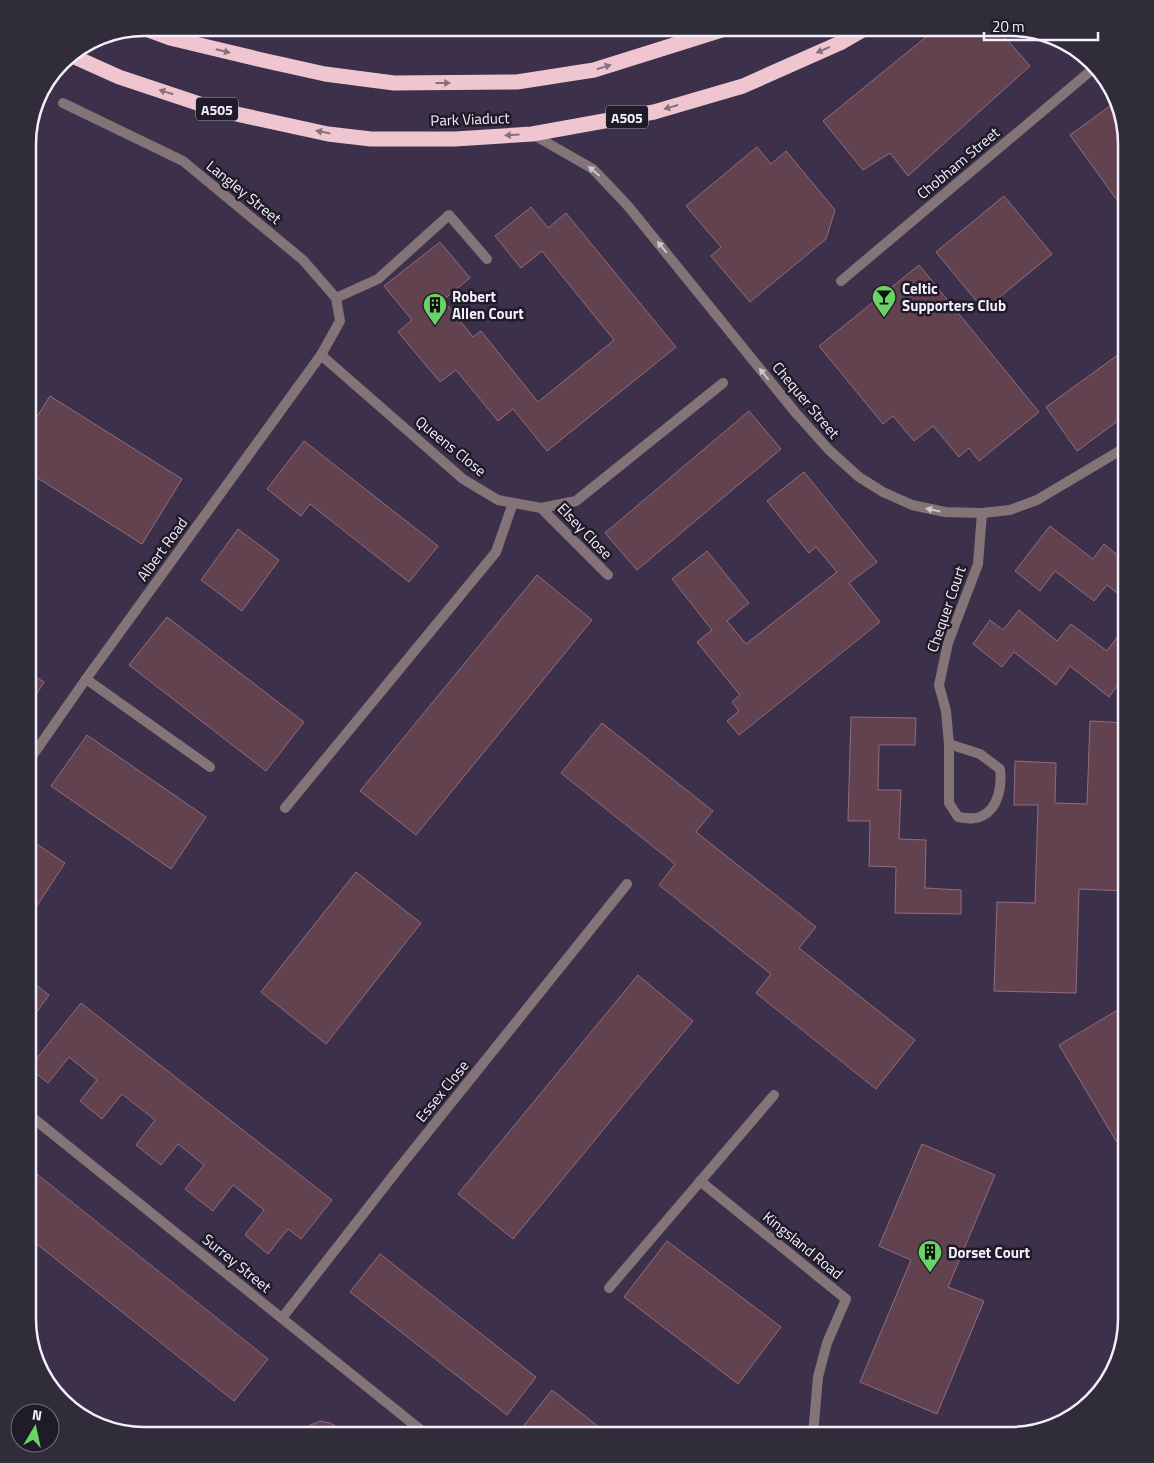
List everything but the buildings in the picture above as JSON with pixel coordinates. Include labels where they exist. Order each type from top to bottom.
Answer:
[{"type":"highway","points":[[165,36],[326,74],[394,83],[517,82],[594,70],[702,36]]},
{"type":"highway","name":"Park Viaduct","points":[[79,59],[119,77],[218,110],[328,134],[371,139],[455,139],[532,134],[654,112],[743,86],[852,36]]},
{"type":"street","name":"Chobham Street","points":[[841,281],[1090,72]]},
{"type":"street","name":"Langley Street","points":[[63,102],[183,161],[303,260],[336,298]]},
{"type":"street","name":"Chequer Street","points":[[532,134],[593,169],[635,214],[828,450],[859,477],[882,492],[912,505],[945,512],[982,513],[1010,510],[1037,500],[1118,452]]},
{"type":"street","points":[[322,355],[340,321],[336,298],[378,278],[448,215],[487,259]]},
{"type":"street","name":"Queens Close","points":[[322,355],[463,479],[498,500],[542,508],[576,501],[723,383]]},
{"type":"street","name":"Albert Road","points":[[36,751],[322,355]]},
{"type":"street","points":[[285,808],[496,552],[513,503]]},
{"type":"street","name":"Elsey Close","points":[[542,508],[608,575]]},
{"type":"street","name":"Chequer Court","points":[[949,744],[980,754],[1000,769],[1002,783],[997,799],[992,808],[982,816],[970,819],[958,818],[949,803],[949,744],[946,711],[939,685],[948,643],[978,564],[982,513]]},
{"type":"street","points":[[86,679],[210,767]]},
{"type":"street","name":"Essex Close","points":[[282,1318],[627,884]]},
{"type":"street","points":[[609,1288],[774,1095]]},
{"type":"street","name":"Surrey Street","points":[[36,1120],[416,1427]]},
{"type":"street","name":"Kingsland Road","points":[[700,1181],[846,1299],[827,1343],[818,1377],[813,1427]]},
{"type":"place","name":"Celtic Supporters Club","points":[[884,318]]},
{"type":"place","name":"Robert Allen Court","points":[[435,326]]},
{"type":"place","name":"Dorset Court","points":[[930,1273]]}]
